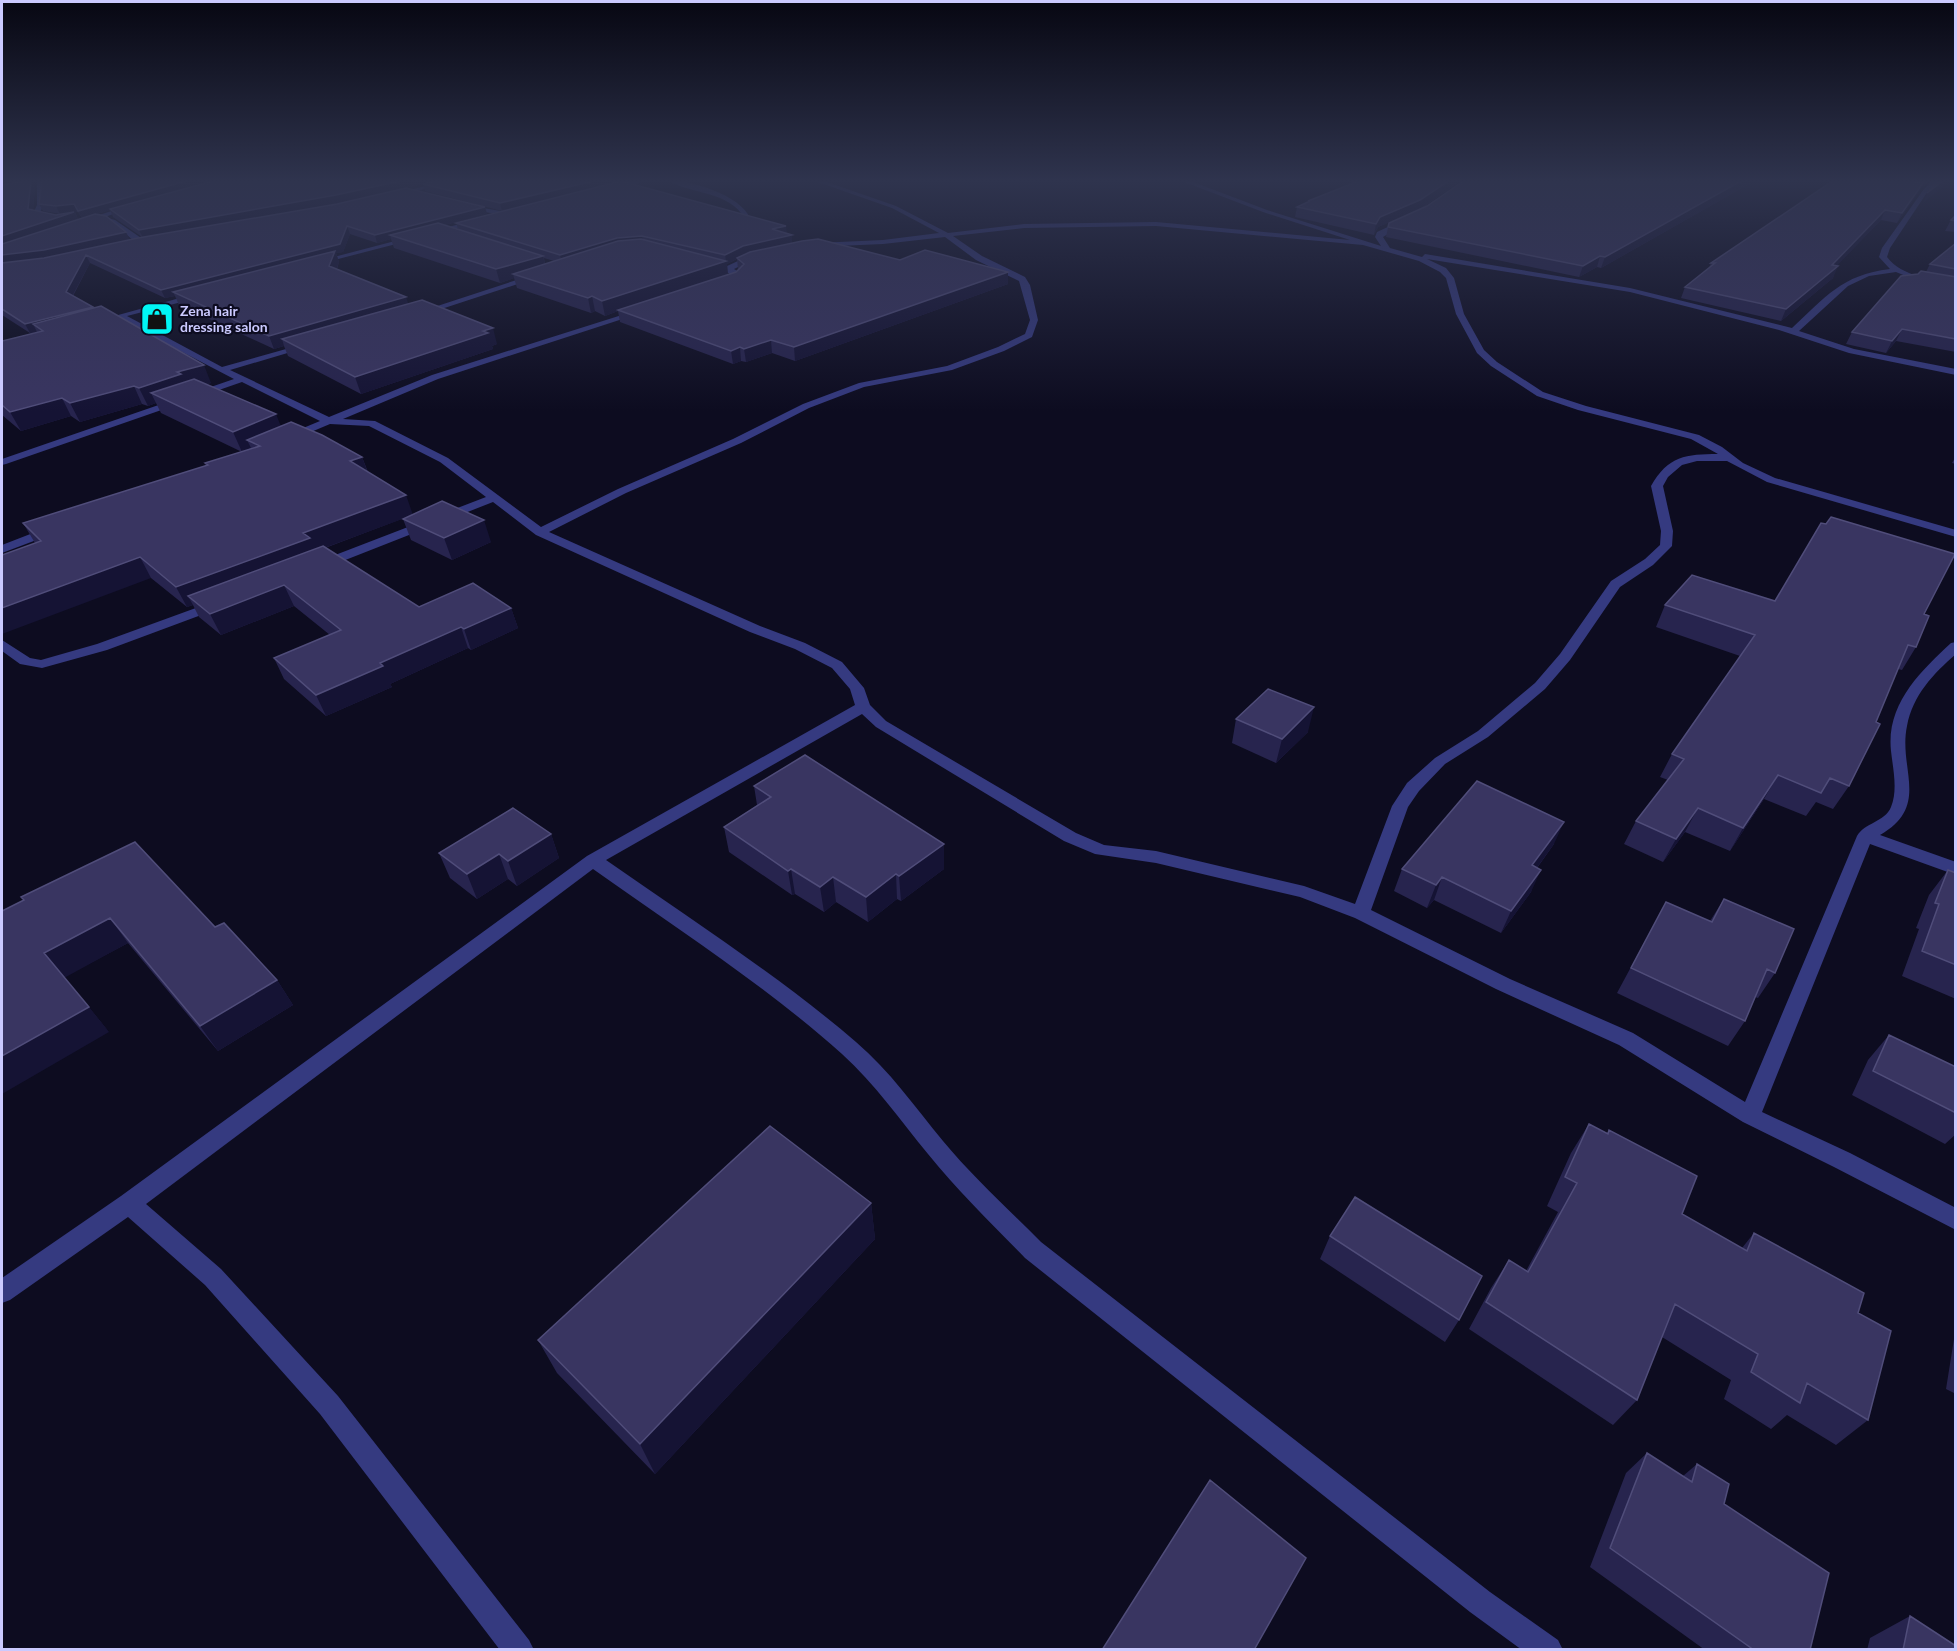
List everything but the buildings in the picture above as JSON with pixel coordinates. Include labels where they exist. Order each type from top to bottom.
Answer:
[{"type":"street","points":[[311,265],[342,257]]},
{"type":"street","points":[[728,269],[755,257]]},
{"type":"street","points":[[540,532],[622,491],[737,441],[806,406],[862,386],[949,368],[1025,338],[1034,320],[1026,285],[1022,279],[979,257]]},
{"type":"street","points":[[1415,257],[1433,264],[1448,274],[1460,314],[1480,351],[1494,364],[1540,394],[1582,408],[1695,437],[1771,480],[1956,534]]},
{"type":"street","points":[[1430,257],[1611,286],[1793,332],[1852,351],[1956,372]]},
{"type":"street","points":[[1885,257],[1886,263],[1896,270],[1914,277],[1956,286]]},
{"type":"street","points":[[718,267],[728,269],[739,276],[718,285]]},
{"type":"street","points":[[1793,332],[1845,284],[1867,274],[1896,270]]},
{"type":"street","points":[[406,316],[543,275]]},
{"type":"street","points":[[212,291],[115,317],[328,421],[358,421],[378,426],[444,460],[496,496],[540,532],[755,629],[800,646],[837,665],[857,688],[862,706],[871,717],[1070,837],[1101,850],[1156,857],[1304,892],[1361,914],[1503,984],[1626,1040],[1750,1116],[1842,1160],[1956,1220]]},
{"type":"street","points":[[279,442],[445,374],[646,308]]},
{"type":"street","points":[[220,370],[320,340]]},
{"type":"street","points":[[2,462],[242,379]]},
{"type":"street","points":[[1361,914],[1382,850],[1400,806],[1413,787],[1440,761],[1483,734],[1540,686],[1565,657],[1616,584],[1649,562],[1666,546],[1667,531],[1657,486],[1660,480],[1682,459],[1729,458]]},
{"type":"street","points":[[312,568],[496,496]]},
{"type":"street","points":[[2,549],[59,528]]},
{"type":"street","points":[[2,644],[26,662],[33,665],[42,664],[102,647],[224,601]]},
{"type":"street","points":[[1750,1116],[1865,836],[1886,826],[1897,813],[1902,783],[1898,743],[1900,726],[1909,700],[1925,674],[1956,646]]},
{"type":"street","points":[[2,1292],[129,1203],[593,860],[862,706]]},
{"type":"street","points":[[1865,836],[1956,868]]},
{"type":"street","points":[[593,860],[787,998],[850,1049],[899,1099],[936,1148],[972,1189],[1033,1250],[1480,1602],[1548,1650]]},
{"type":"street","points":[[129,1203],[213,1277],[329,1406],[519,1650]]},
{"type":"place","name":"Zena hair dressing salon","points":[[157,319]]}]
